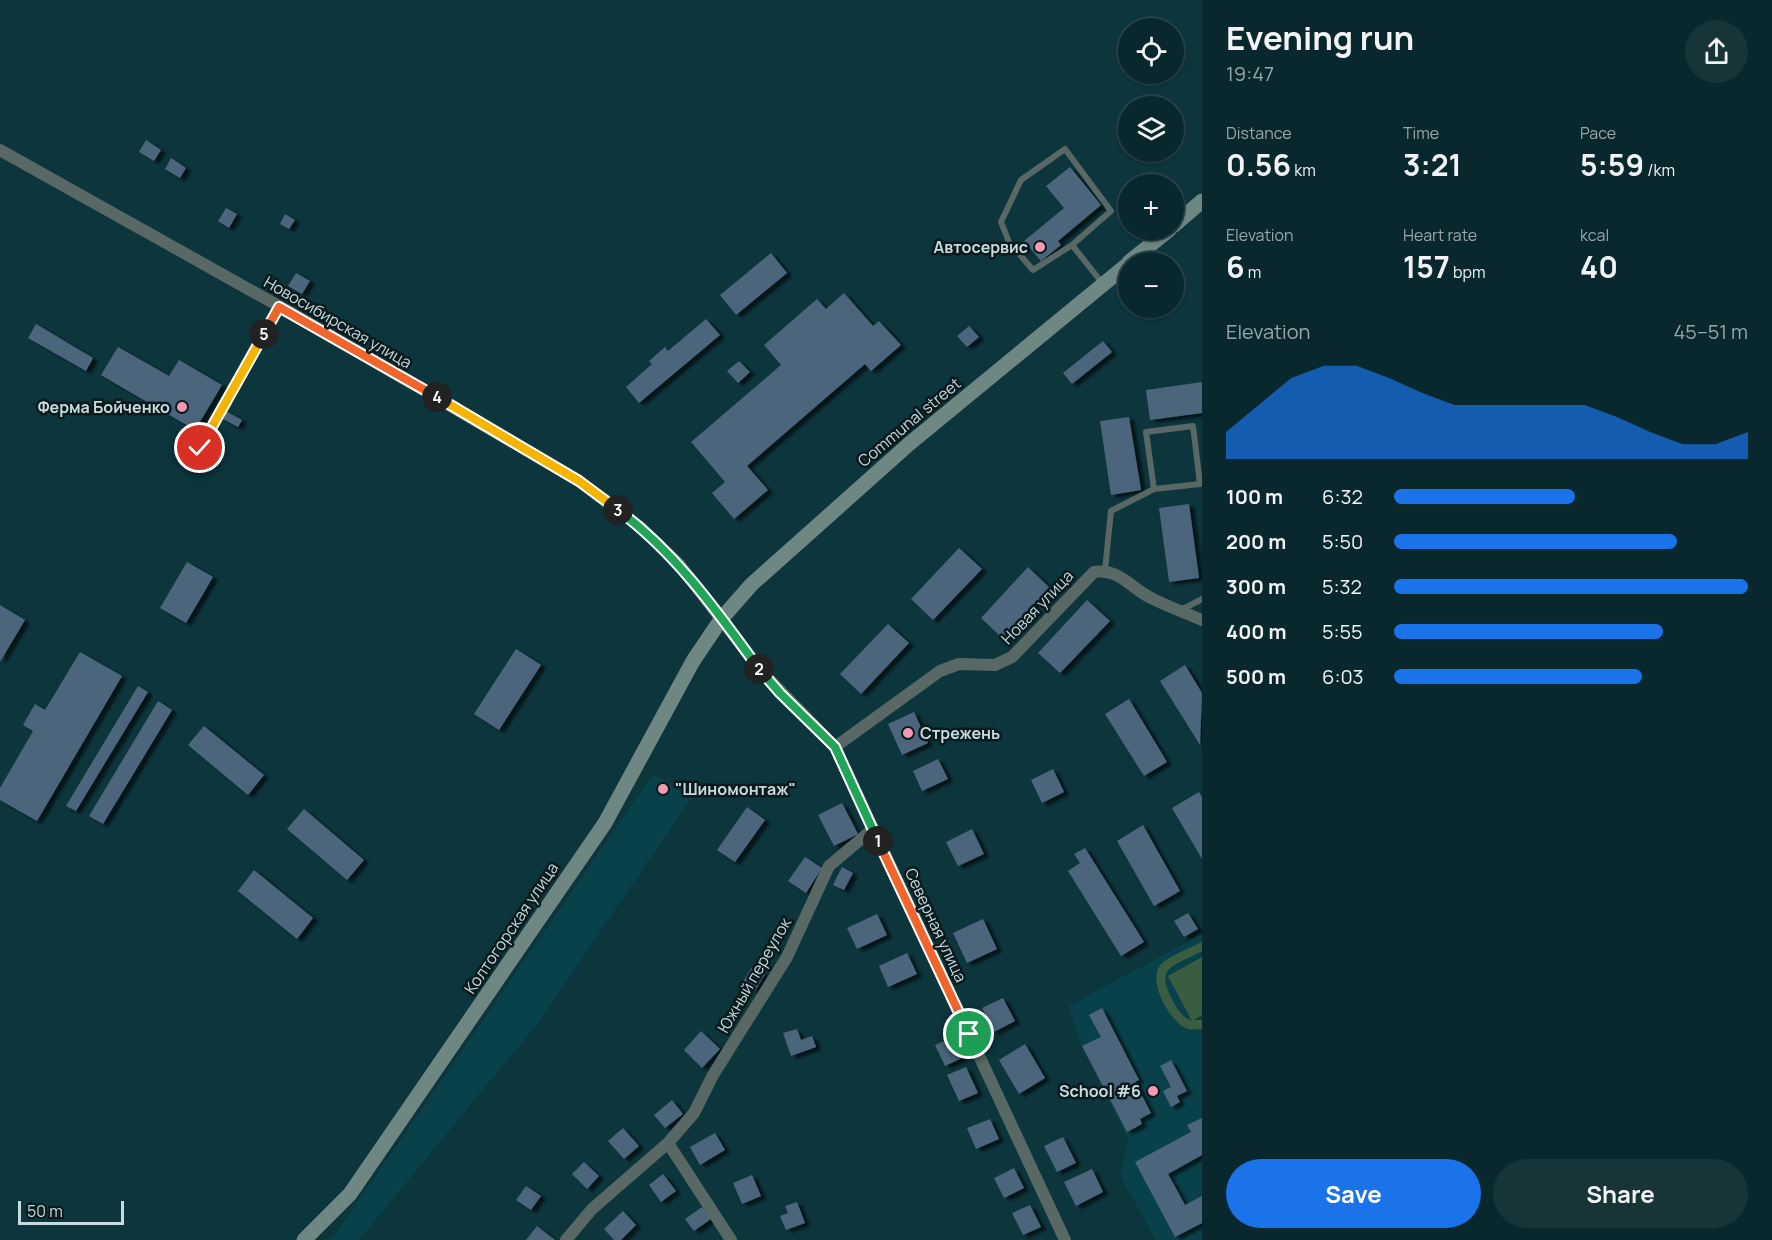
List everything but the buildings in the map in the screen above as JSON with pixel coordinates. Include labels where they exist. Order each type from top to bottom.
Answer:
[{"type":"main road","points":[[1184,217],[1202,201]]},
{"type":"main road","name":"Communal street","points":[[1142,252],[1156,240]]},
{"type":"main road","name":"Communal street","points":[[722,618],[752,584],[909,444],[1118,272]]},
{"type":"main road","name":"Колтогорская улица","points":[[304,1240],[350,1194],[605,823],[693,662],[722,618]]},
{"type":"street","name":"Новосибирская улица","points":[[0,150],[279,307],[579,481],[639,526],[679,564],[722,618]]},
{"type":"street","points":[[1105,570],[1116,573],[1150,598],[1202,620]]},
{"type":"street","name":"Новая улица","points":[[835,747],[940,671],[959,664],[995,665],[1012,657],[1094,572],[1105,570]]},
{"type":"street","name":"Северная улица","points":[[722,618],[780,693],[835,747],[1065,1240]]},
{"type":"street","name":"Южный переулок","points":[[566,1240],[592,1209],[668,1143],[694,1113],[713,1075],[787,957],[829,866],[873,829]]},
{"type":"street","points":[[668,1143],[731,1240]]},
{"type":"lane","points":[[1065,149],[1111,211],[1072,245],[1033,270],[1009,242],[1001,222],[1021,180],[1065,149]]},
{"type":"lane","points":[[1072,245],[1104,284]]},
{"type":"lane","points":[[200,448],[279,307]]},
{"type":"lane","points":[[1105,570],[1111,511],[1154,489],[1201,485],[1193,426],[1146,432],[1154,489]]},
{"type":"lane","points":[[1196,450],[1202,444]]},
{"type":"lane","points":[[1180,611],[1202,599]]},
{"type":"shaded area","points":[[653,774],[692,797],[538,1023],[359,1240],[328,1240],[335,1235]]},
{"type":"shaded area","name":"School #6","points":[[1202,934],[1202,1240],[1156,1240],[1120,1176],[1128,1139],[1080,1043],[1069,1006]]},
{"type":"green space","points":[[1202,942],[1202,951],[1170,969],[1165,981],[1179,1010],[1192,1021],[1168,976],[1202,957],[1202,1015],[1194,1020],[1202,1020],[1202,1029],[1190,1029],[1174,1019],[1162,1000],[1156,980],[1157,971],[1161,964],[1170,958]]},
{"type":"place","name":"Автосервис","points":[[1040,247]]},
{"type":"place","name":"Ферма Бойченко","points":[[182,407]]},
{"type":"place","name":"Стрежень","points":[[908,733]]},
{"type":"place","name":"\"Шиномонтаж\"","points":[[663,789]]},
{"type":"place","name":"School #6","points":[[1153,1091]]},
{"type":"route","points":[[200,448],[279,307],[579,481],[639,526],[679,564],[780,693],[835,747],[969,1034]]}]
